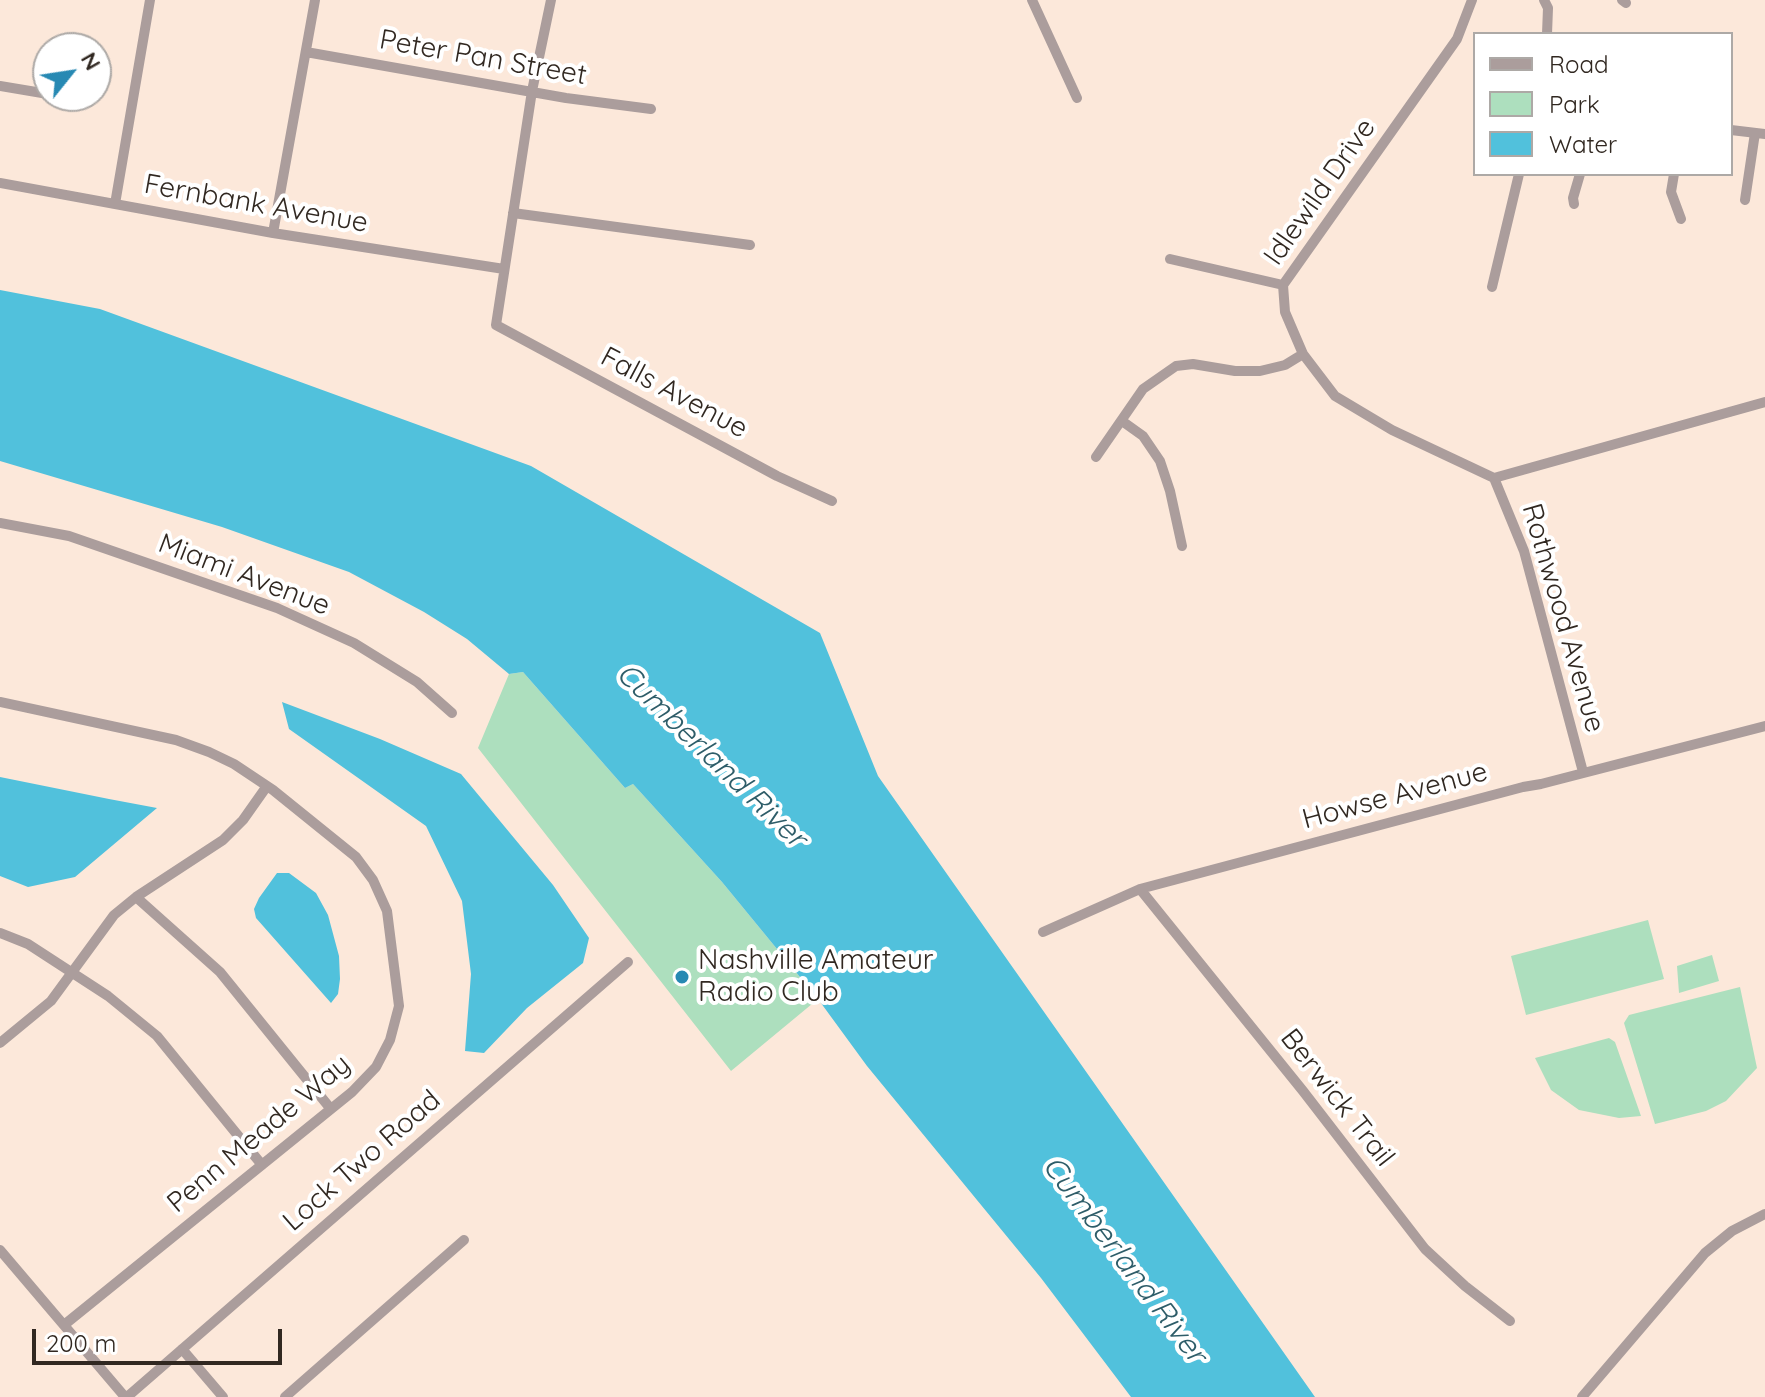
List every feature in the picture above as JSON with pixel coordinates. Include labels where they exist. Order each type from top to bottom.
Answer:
[{"type":"street","points":[[115,204],[150,0]]},
{"type":"street","points":[[273,233],[315,0]]},
{"type":"street","points":[[504,269],[532,91],[551,0]]},
{"type":"street","points":[[1032,0],[1077,98]]},
{"type":"street","name":"Idlewild Drive","points":[[1472,0],[1457,39],[1283,285],[1285,312],[1303,354],[1335,396],[1392,430],[1489,475]]},
{"type":"street","points":[[1546,1],[1547,32]]},
{"type":"street","name":"Peter Pan Street","points":[[306,52],[566,98],[651,109]]},
{"type":"street","points":[[0,86],[32,91]]},
{"type":"street","points":[[1733,130],[1760,134],[1745,200]]},
{"type":"street","points":[[1492,287],[1519,176]]},
{"type":"street","points":[[1574,204],[1579,176]]},
{"type":"street","points":[[1674,176],[1671,192],[1681,219]]},
{"type":"street","name":"Fernbank Avenue","points":[[0,183],[273,233],[504,269]]},
{"type":"street","points":[[513,213],[750,245]]},
{"type":"street","points":[[1170,259],[1283,285]]},
{"type":"street","name":"Falls Avenue","points":[[504,269],[497,323],[777,476],[832,501]]},
{"type":"street","points":[[1096,457],[1143,389],[1176,366],[1193,364],[1235,371],[1260,371],[1285,365],[1303,354]]},
{"type":"street","points":[[1489,475],[1765,402]]},
{"type":"street","points":[[1122,421],[1143,436],[1160,461],[1182,546]]},
{"type":"street","name":"Rothwood Avenue","points":[[1489,475],[1524,551],[1583,772]]},
{"type":"street","name":"Miami Avenue","points":[[0,523],[69,536],[277,608],[354,643],[417,682],[452,713]]},
{"type":"street","name":"Penn Meade Way","points":[[0,702],[176,740],[234,764],[267,786],[356,857],[373,880],[387,911],[399,1006],[390,1040],[376,1067],[352,1092],[64,1325]]},
{"type":"street","name":"Howse Avenue","points":[[1043,932],[1140,889],[1765,726]]},
{"type":"street","points":[[0,1043],[51,1001],[114,915],[223,840],[243,820],[267,786]]},
{"type":"street","name":"Berwick Trail","points":[[1140,889],[1303,1091],[1425,1249],[1510,1321]]},
{"type":"street","points":[[136,897],[220,972],[330,1108]]},
{"type":"street","points":[[0,933],[28,944],[108,996],[157,1036],[262,1165]]},
{"type":"street","name":"Lock Two Road","points":[[126,1397],[628,962]]},
{"type":"street","points":[[1582,1397],[1705,1253],[1732,1231],[1765,1214]]},
{"type":"street","points":[[285,1397],[464,1240]]},
{"type":"street","points":[[0,1250],[126,1397]]},
{"type":"street","points":[[182,1349],[223,1397]]},
{"type":"green space","points":[[523,672],[625,788],[633,784],[722,882],[818,999],[731,1071],[478,748],[509,674]]},
{"type":"green space","points":[[1648,920],[1664,979],[1526,1015],[1511,956]]},
{"type":"green space","points":[[1712,955],[1719,981],[1679,993],[1677,966]]},
{"type":"green space","points":[[1740,987],[1757,1068],[1726,1101],[1706,1111],[1655,1124],[1624,1023],[1629,1015]]},
{"type":"green space","points":[[1609,1038],[1615,1042],[1641,1116],[1619,1118],[1579,1110],[1551,1090],[1535,1058]]},
{"type":"water","name":"Cumberland River","points":[[0,290],[100,309],[531,466],[820,633],[878,776],[1315,1397],[1131,1397],[1041,1278],[867,1066],[818,999],[722,882],[633,784],[625,788],[523,672],[509,674],[467,639],[349,572],[222,527],[0,461]]},
{"type":"water","points":[[282,702],[461,774],[553,885],[589,938],[583,963],[527,1008],[484,1053],[465,1051],[471,974],[462,901],[426,826],[289,729]]},
{"type":"water","points":[[0,777],[157,808],[75,877],[28,887],[0,876]]},
{"type":"water","points":[[277,873],[289,873],[316,893],[328,915],[339,956],[340,979],[338,994],[331,1003],[256,918],[254,909],[259,898]]},
{"type":"place","name":"Nashville Amateur Radio Club","points":[[682,977]]}]
